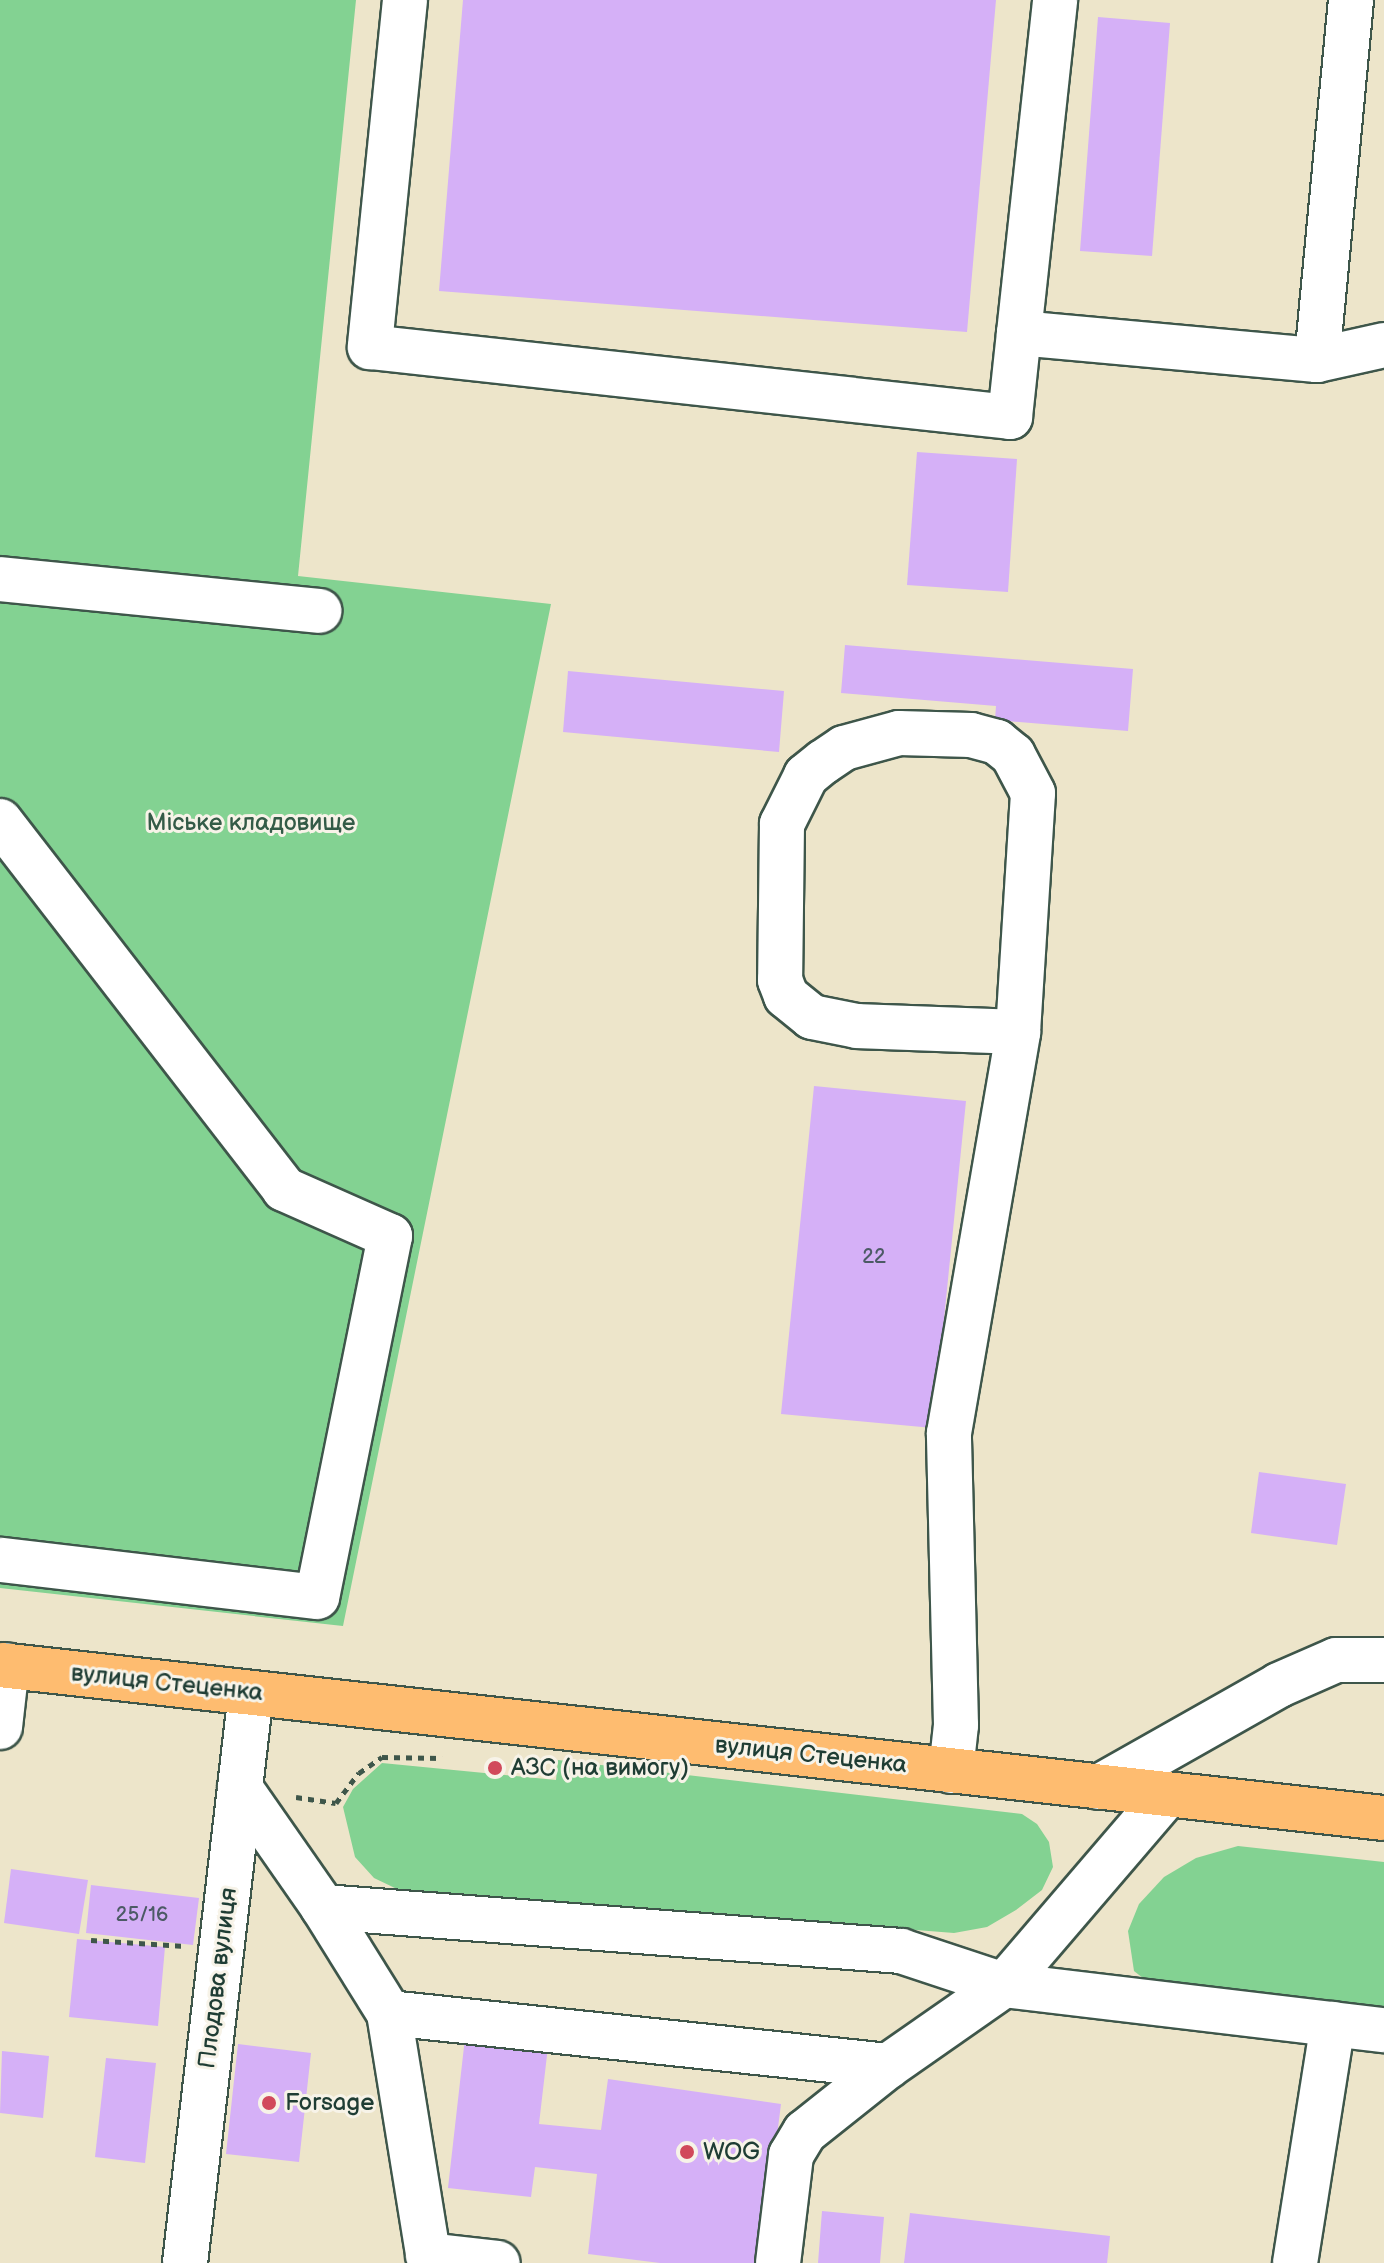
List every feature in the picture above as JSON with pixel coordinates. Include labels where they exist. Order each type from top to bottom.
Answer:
[{"type":"main road","name":"вулиця Стеценка","points":[[4,1665],[1384,1818]]},
{"type":"street","points":[[405,0],[370,347],[1010,417],[1055,0]]},
{"type":"street","points":[[1317,360],[1351,0]]},
{"type":"street","points":[[1019,333],[1317,360],[1384,345]]},
{"type":"street","points":[[0,579],[319,611]]},
{"type":"street","points":[[951,1771],[956,1725],[949,1433],[1018,1032],[1033,793],[1024,769],[997,742],[971,735],[899,733],[844,748],[806,776],[782,824],[780,980],[786,996],[812,1017],[857,1026],[1018,1032]]},
{"type":"street","points":[[0,821],[284,1189],[390,1236],[317,1597],[0,1560]]},
{"type":"street","points":[[1099,1787],[1294,1678],[1336,1660],[1384,1660]]},
{"type":"street","points":[[0,1727],[4,1665]]},
{"type":"street","name":"Плодова вулиця","points":[[185,2263],[251,1693]]},
{"type":"street","points":[[240,1788],[323,1907],[389,2013],[428,2255],[498,2263]]},
{"type":"street","points":[[778,2263],[791,2155],[805,2132],[888,2066],[1004,1985],[1167,1795]]},
{"type":"street","points":[[323,1907],[901,1951],[1004,1985],[1384,2030]]},
{"type":"street","points":[[389,2013],[888,2066]]},
{"type":"street","points":[[1295,2263],[1333,2024]]},
{"type":"path","points":[[240,1788],[336,1803],[359,1773],[382,1757],[453,1759]]},
{"type":"path","points":[[91,1940],[221,1950]]},
{"type":"green space","name":"Міське кладовище","points":[[0,0],[356,0],[298,576],[551,604],[343,1626],[0,1588]]},
{"type":"green space","points":[[558,1760],[1022,1814],[1037,1824],[1049,1842],[1053,1867],[1042,1890],[1016,1910],[987,1927],[954,1933],[397,1889],[374,1878],[355,1857],[343,1807],[353,1789],[382,1763],[556,1780]]},
{"type":"green space","points":[[1238,1846],[1384,1862],[1384,2007],[1148,1982],[1134,1971],[1128,1931],[1139,1904],[1164,1877],[1196,1858]]},
{"type":"building","points":[[463,0],[996,0],[967,332],[439,291]]},
{"type":"building","points":[[1098,17],[1170,23],[1152,256],[1080,251]]},
{"type":"building","points":[[917,452],[1017,459],[1008,592],[907,585]]},
{"type":"building","points":[[845,645],[1133,669],[1128,731],[995,720],[996,706],[841,693]]},
{"type":"building","points":[[568,671],[784,691],[779,752],[563,732]]},
{"type":"building","points":[[814,1086],[966,1101],[933,1428],[781,1414]]},
{"type":"building","points":[[1259,1472],[1346,1484],[1337,1545],[1251,1533]]},
{"type":"building","points":[[11,1869],[88,1880],[79,1934],[4,1923]]},
{"type":"building","points":[[91,1885],[199,1898],[193,1945],[86,1933]]},
{"type":"building","points":[[77,1939],[165,1947],[158,2026],[69,2017]]},
{"type":"building","name":"WOG","points":[[466,2029],[549,2038],[539,2124],[601,2130],[608,2079],[781,2104],[761,2263],[660,2263],[588,2254],[597,2174],[535,2167],[531,2197],[448,2188]]},
{"type":"building","name":"Forsage","points":[[238,2044],[311,2053],[299,2162],[226,2154]]},
{"type":"building","points":[[2,2051],[49,2056],[43,2118],[0,2113]]},
{"type":"building","points":[[106,2058],[156,2063],[145,2163],[95,2157]]},
{"type":"building","points":[[822,2211],[884,2217],[880,2263],[818,2263]]},
{"type":"building","points":[[910,2213],[1110,2236],[1107,2263],[904,2263]]},
{"type":"place","name":"АЗС (на вимогу)","points":[[495,1768]]},
{"type":"place","name":"Forsage","points":[[269,2103]]},
{"type":"place","name":"WOG","points":[[687,2152]]}]
